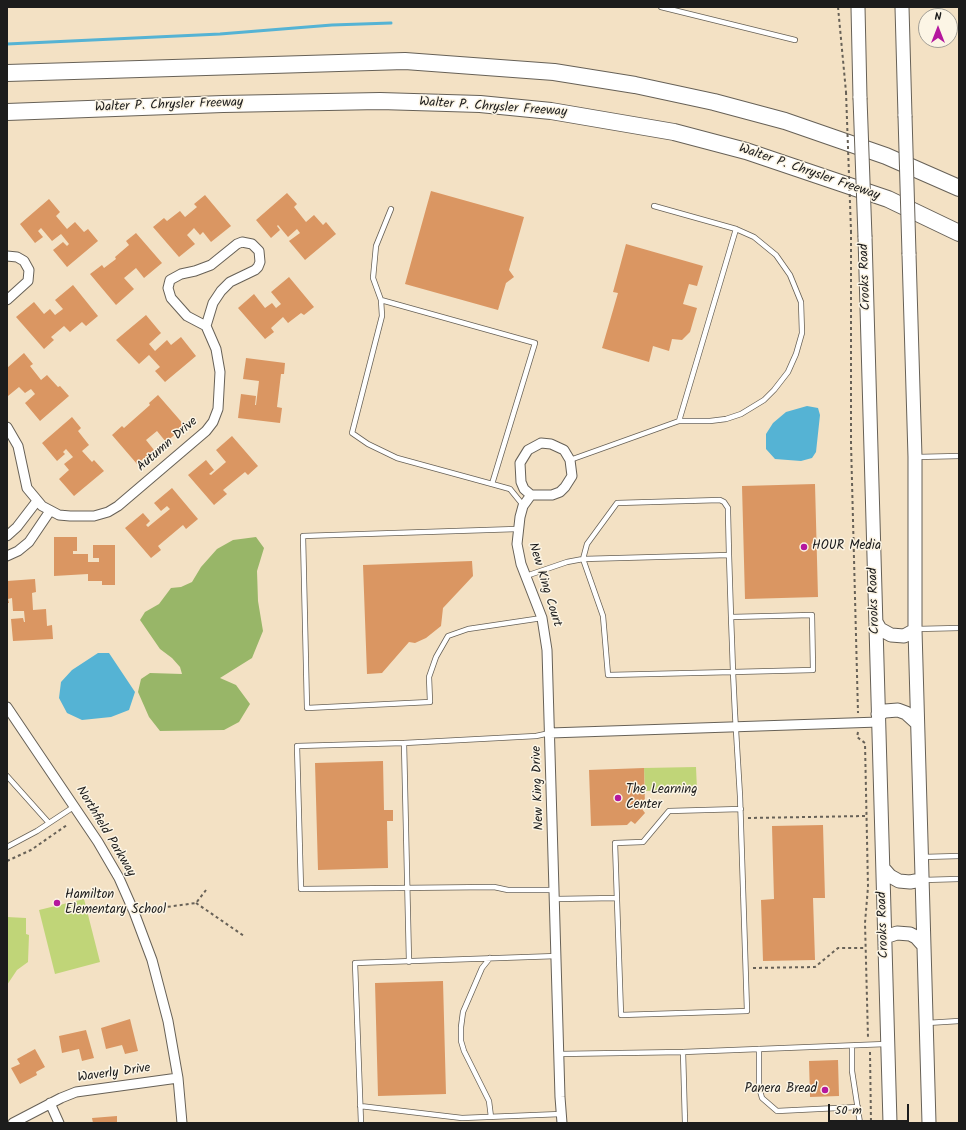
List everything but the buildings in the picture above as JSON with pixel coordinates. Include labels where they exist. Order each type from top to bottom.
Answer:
[{"type":"highway","points":[[7,73],[405,61],[554,72],[635,85],[714,102],[785,121],[886,156],[959,188]]},
{"type":"highway","name":"Walter P. Chrysler Freeway","points":[[7,112],[223,104],[380,101],[480,104],[551,111],[674,132],[746,151],[888,200],[959,233]]},
{"type":"main road","name":"Crooks Road","points":[[858,7],[890,1123]]},
{"type":"main road","points":[[902,7],[915,457],[915,630],[917,723],[929,1123]]},
{"type":"main road","points":[[876,622],[880,629],[891,635],[904,636],[915,630]]},
{"type":"main road","points":[[878,718],[885,711],[898,710],[906,713],[917,723]]},
{"type":"main road","points":[[883,868],[890,876],[899,881],[910,882],[921,880]]},
{"type":"main road","points":[[885,937],[897,933],[910,934],[916,937],[924,946]]},
{"type":"street","points":[[242,242],[252,244],[259,251],[260,262],[258,267],[255,270],[230,282],[221,291],[214,303],[206,326],[187,316],[171,298],[168,288],[170,280],[181,274],[195,272],[211,265],[237,244],[242,242]]},
{"type":"street","points":[[7,256],[17,257],[24,261],[29,270],[29,275],[24,286],[7,300]]},
{"type":"street","name":"Autumn Drive","points":[[43,506],[59,514],[81,517],[108,512],[118,506],[206,431],[213,422],[218,409],[220,381],[218,359],[206,326]]},
{"type":"street","points":[[7,426],[18,446],[27,488],[43,506]]},
{"type":"street","points":[[541,443],[551,444],[564,450],[570,460],[572,476],[566,487],[552,495],[531,495],[524,489],[519,472],[520,463],[528,450],[541,443]]},
{"type":"street","name":"New King Court","points":[[531,495],[524,506],[517,529],[518,552],[542,618],[547,650],[550,733]]},
{"type":"street","points":[[7,536],[43,506]]},
{"type":"street","points":[[7,556],[18,551],[33,537],[43,506]]},
{"type":"street","name":"Northfield Parkway","points":[[7,707],[75,806],[119,878],[142,930],[164,1006],[178,1078],[182,1123]]},
{"type":"street","name":"New King Drive","points":[[562,1118],[550,733],[736,728],[878,718]]},
{"type":"street","name":"Waverly Drive","points":[[13,1123],[50,1103],[82,1091],[178,1078]]},
{"type":"street","points":[[50,1103],[59,1123]]},
{"type":"lane","points":[[662,7],[795,40]]},
{"type":"lane","points":[[570,460],[679,422],[710,422],[726,419],[752,408],[764,400],[780,384],[796,354],[802,333],[803,321],[801,302],[795,283],[783,264],[767,246],[754,237],[736,229],[654,206]]},
{"type":"lane","points":[[391,209],[376,246],[373,278],[381,300],[382,316],[352,433],[368,444],[397,458],[510,490],[524,506]]},
{"type":"lane","points":[[679,422],[736,229]]},
{"type":"lane","points":[[381,300],[535,343],[492,484]]},
{"type":"lane","points":[[915,457],[959,456]]},
{"type":"lane","points":[[731,617],[812,615],[813,670],[733,672],[608,675],[603,616],[583,559],[586,544],[617,503],[720,500],[724,502],[728,508],[729,555],[731,617],[733,672],[740,809],[747,1011],[622,1015],[615,842],[643,842],[669,811],[740,809]]},
{"type":"lane","points":[[517,529],[303,536],[307,708],[430,702],[429,677],[436,657],[448,636],[468,629],[542,618]]},
{"type":"lane","points":[[526,576],[561,564],[583,559],[729,555]]},
{"type":"lane","points":[[915,630],[959,628]]},
{"type":"lane","points":[[550,733],[536,736],[404,743],[297,746],[301,889],[494,887],[508,890],[554,890]]},
{"type":"lane","points":[[404,743],[409,962]]},
{"type":"lane","points":[[7,776],[49,823]]},
{"type":"lane","points":[[7,847],[75,806]]},
{"type":"lane","points":[[921,857],[959,856]]},
{"type":"lane","points":[[921,880],[959,878]]},
{"type":"lane","points":[[555,899],[617,898]]},
{"type":"lane","points":[[361,1123],[355,963],[557,956]]},
{"type":"lane","points":[[490,958],[482,968],[463,1012],[461,1040],[464,1051],[489,1101],[491,1116]]},
{"type":"lane","points":[[926,1023],[959,1021]]},
{"type":"lane","points":[[559,1054],[682,1052],[888,1044]]},
{"type":"lane","points":[[852,1046],[852,1071],[860,1123]]},
{"type":"lane","points":[[759,1049],[759,1087],[762,1098],[777,1111],[858,1107]]},
{"type":"lane","points":[[682,1052],[685,1123]]},
{"type":"lane","points":[[360,1106],[462,1118],[491,1116],[562,1118]]},
{"type":"path","points":[[838,7],[846,92],[851,231],[851,443],[858,712]]},
{"type":"path","points":[[858,735],[857,737],[865,743],[868,887],[865,923],[865,948],[871,1123]]},
{"type":"path","points":[[748,818],[866,816]]},
{"type":"path","points":[[7,861],[31,850],[67,825]]},
{"type":"path","points":[[196,903],[206,890]]},
{"type":"path","points":[[142,910],[196,903],[244,936]]},
{"type":"path","points":[[751,968],[815,966],[838,948],[865,948]]},
{"type":"green space","points":[[256,537],[264,548],[257,571],[258,601],[263,631],[252,658],[220,678],[236,685],[250,704],[239,722],[224,730],[160,731],[149,717],[138,692],[141,679],[150,673],[182,674],[180,667],[172,658],[160,649],[140,620],[145,612],[159,604],[171,588],[181,587],[192,582],[201,567],[217,549],[233,540]]},
{"type":"green space","points":[[696,767],[697,790],[645,791],[644,768]]},
{"type":"green space","points":[[84,899],[100,962],[55,974],[39,910]]},
{"type":"green space","points":[[7,917],[26,918],[26,934],[29,935],[28,962],[17,970],[7,985]]},
{"type":"water","points":[[807,406],[818,408],[820,415],[816,452],[812,458],[801,461],[775,459],[766,449],[766,434],[773,423],[786,412]]},
{"type":"water","points":[[98,653],[109,653],[135,692],[129,710],[111,717],[82,720],[67,713],[59,698],[61,682],[72,670]]},
{"type":"waterway","points":[[7,44],[220,34],[332,25],[391,23]]},
{"type":"place","name":"HOUR Media","points":[[804,547]]},
{"type":"place","name":"The Learning Center","points":[[618,798]]},
{"type":"place","name":"Hamilton Elementary School","points":[[57,903]]},
{"type":"place","name":"Panera Bread","points":[[825,1090]]}]
